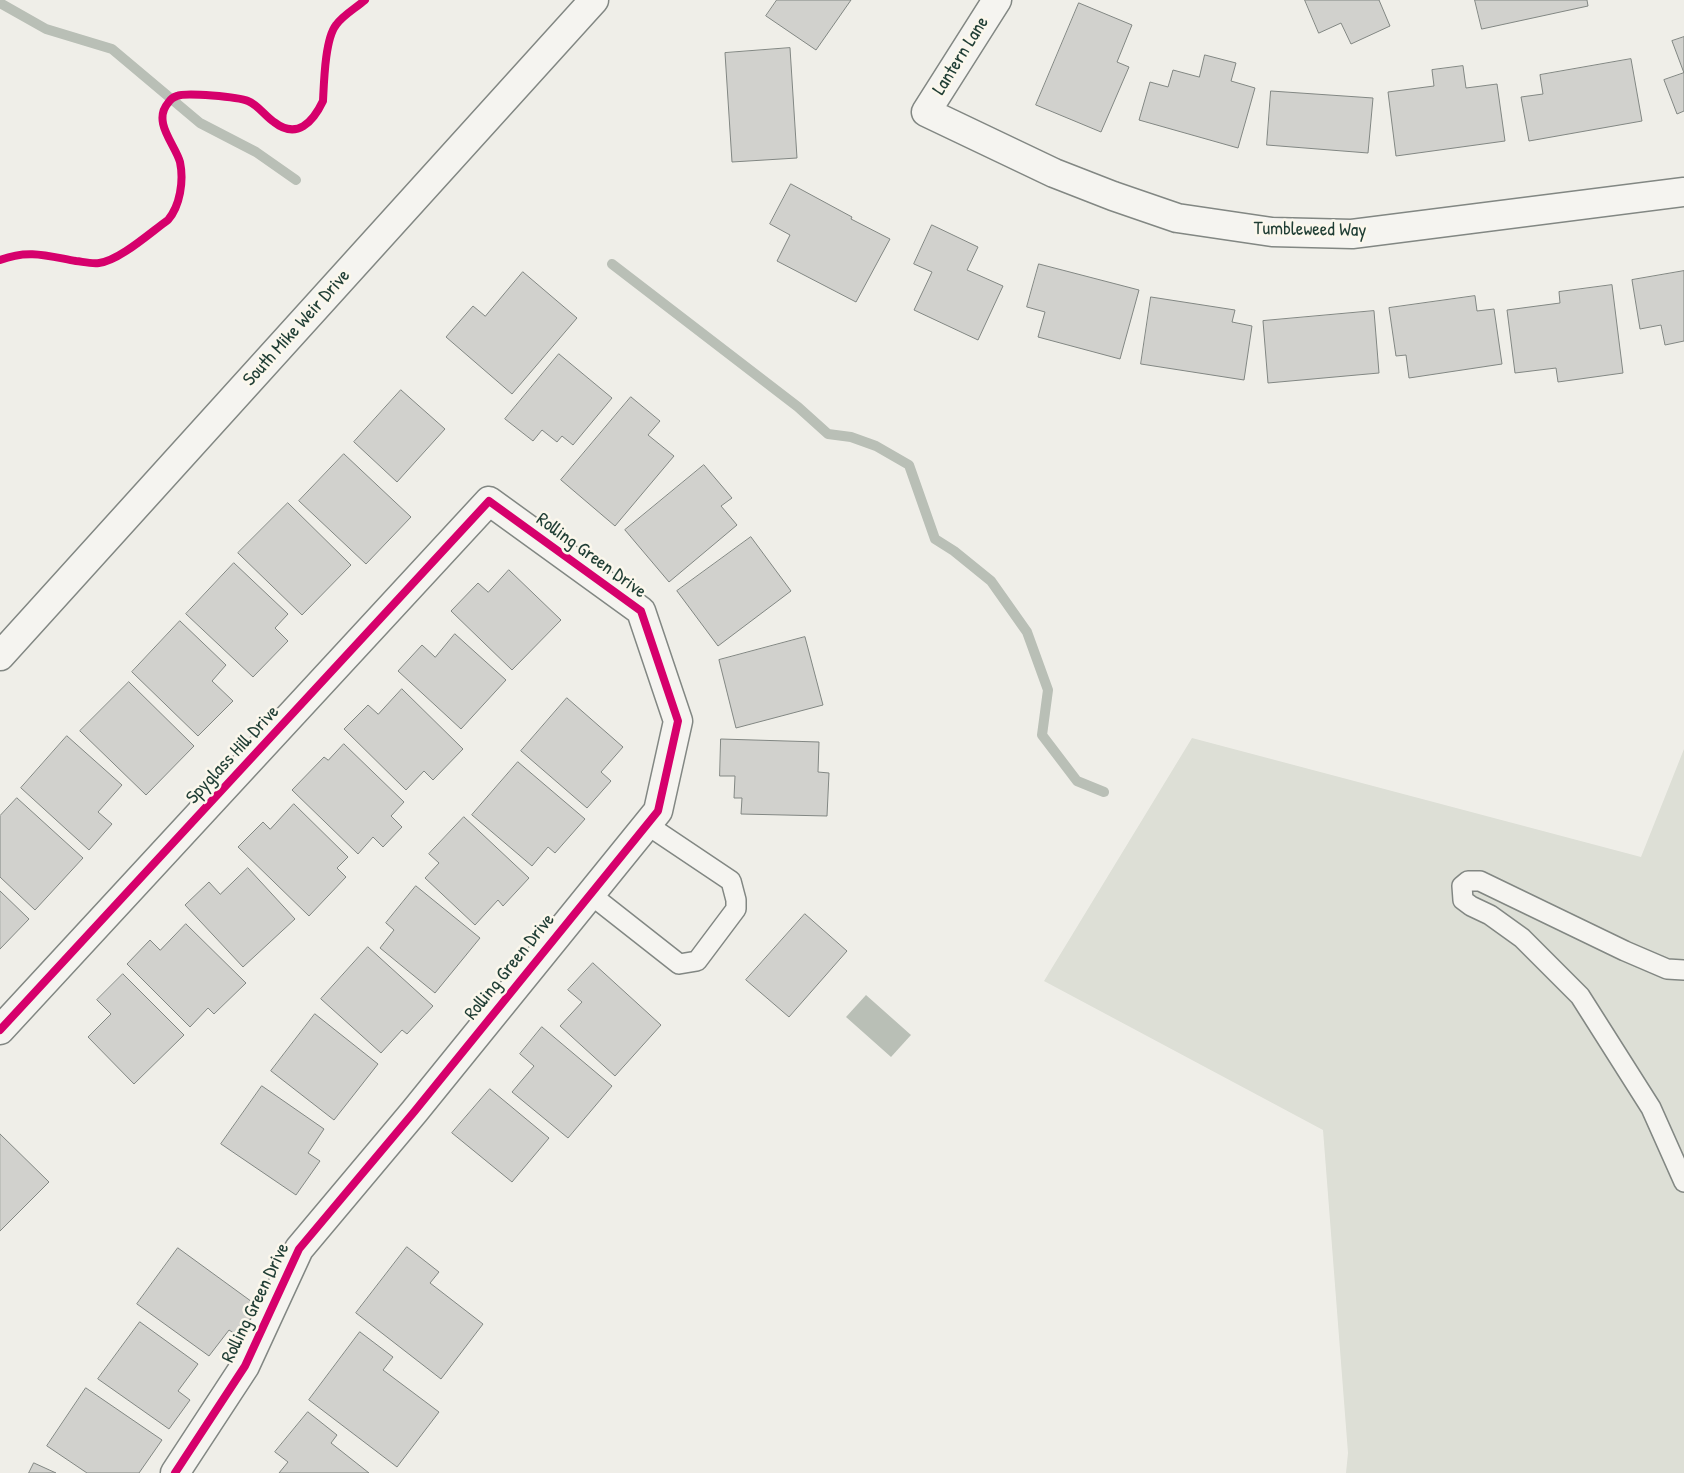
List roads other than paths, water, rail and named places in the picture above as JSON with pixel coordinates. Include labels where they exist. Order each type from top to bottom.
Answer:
[{"type":"street","name":"South Mike Weir Drive","points":[[0,656],[594,0]]},
{"type":"street","name":"Lantern Lane","points":[[926,112],[997,0]]},
{"type":"street","name":"Tumbleweed Way","points":[[926,112],[1054,172],[1113,196],[1176,218],[1272,232],[1352,234],[1684,192]]},
{"type":"street","name":"Rolling Green Drive","points":[[175,1473],[245,1366],[299,1249],[414,1112],[658,811],[678,721],[641,611],[489,501]]},
{"type":"street","name":"Spyglass Hill Drive","points":[[0,1030],[489,501]]},
{"type":"lane","points":[[590,894],[679,964],[697,960],[736,909],[736,900],[731,881],[646,824]]},
{"type":"lane","points":[[1684,970],[1667,969],[1625,951],[1480,881],[1468,881],[1462,886],[1463,900],[1490,915],[1522,938],[1580,996],[1651,1108],[1684,1182]]},
{"type":"waterway","points":[[0,3],[46,29],[112,49],[200,123],[256,152],[296,180]]},
{"type":"waterway","points":[[612,264],[798,407],[828,434],[851,437],[876,446],[909,465],[935,539],[954,551],[991,581],[1027,632],[1048,690],[1042,735],[1077,781],[1104,792]]}]
